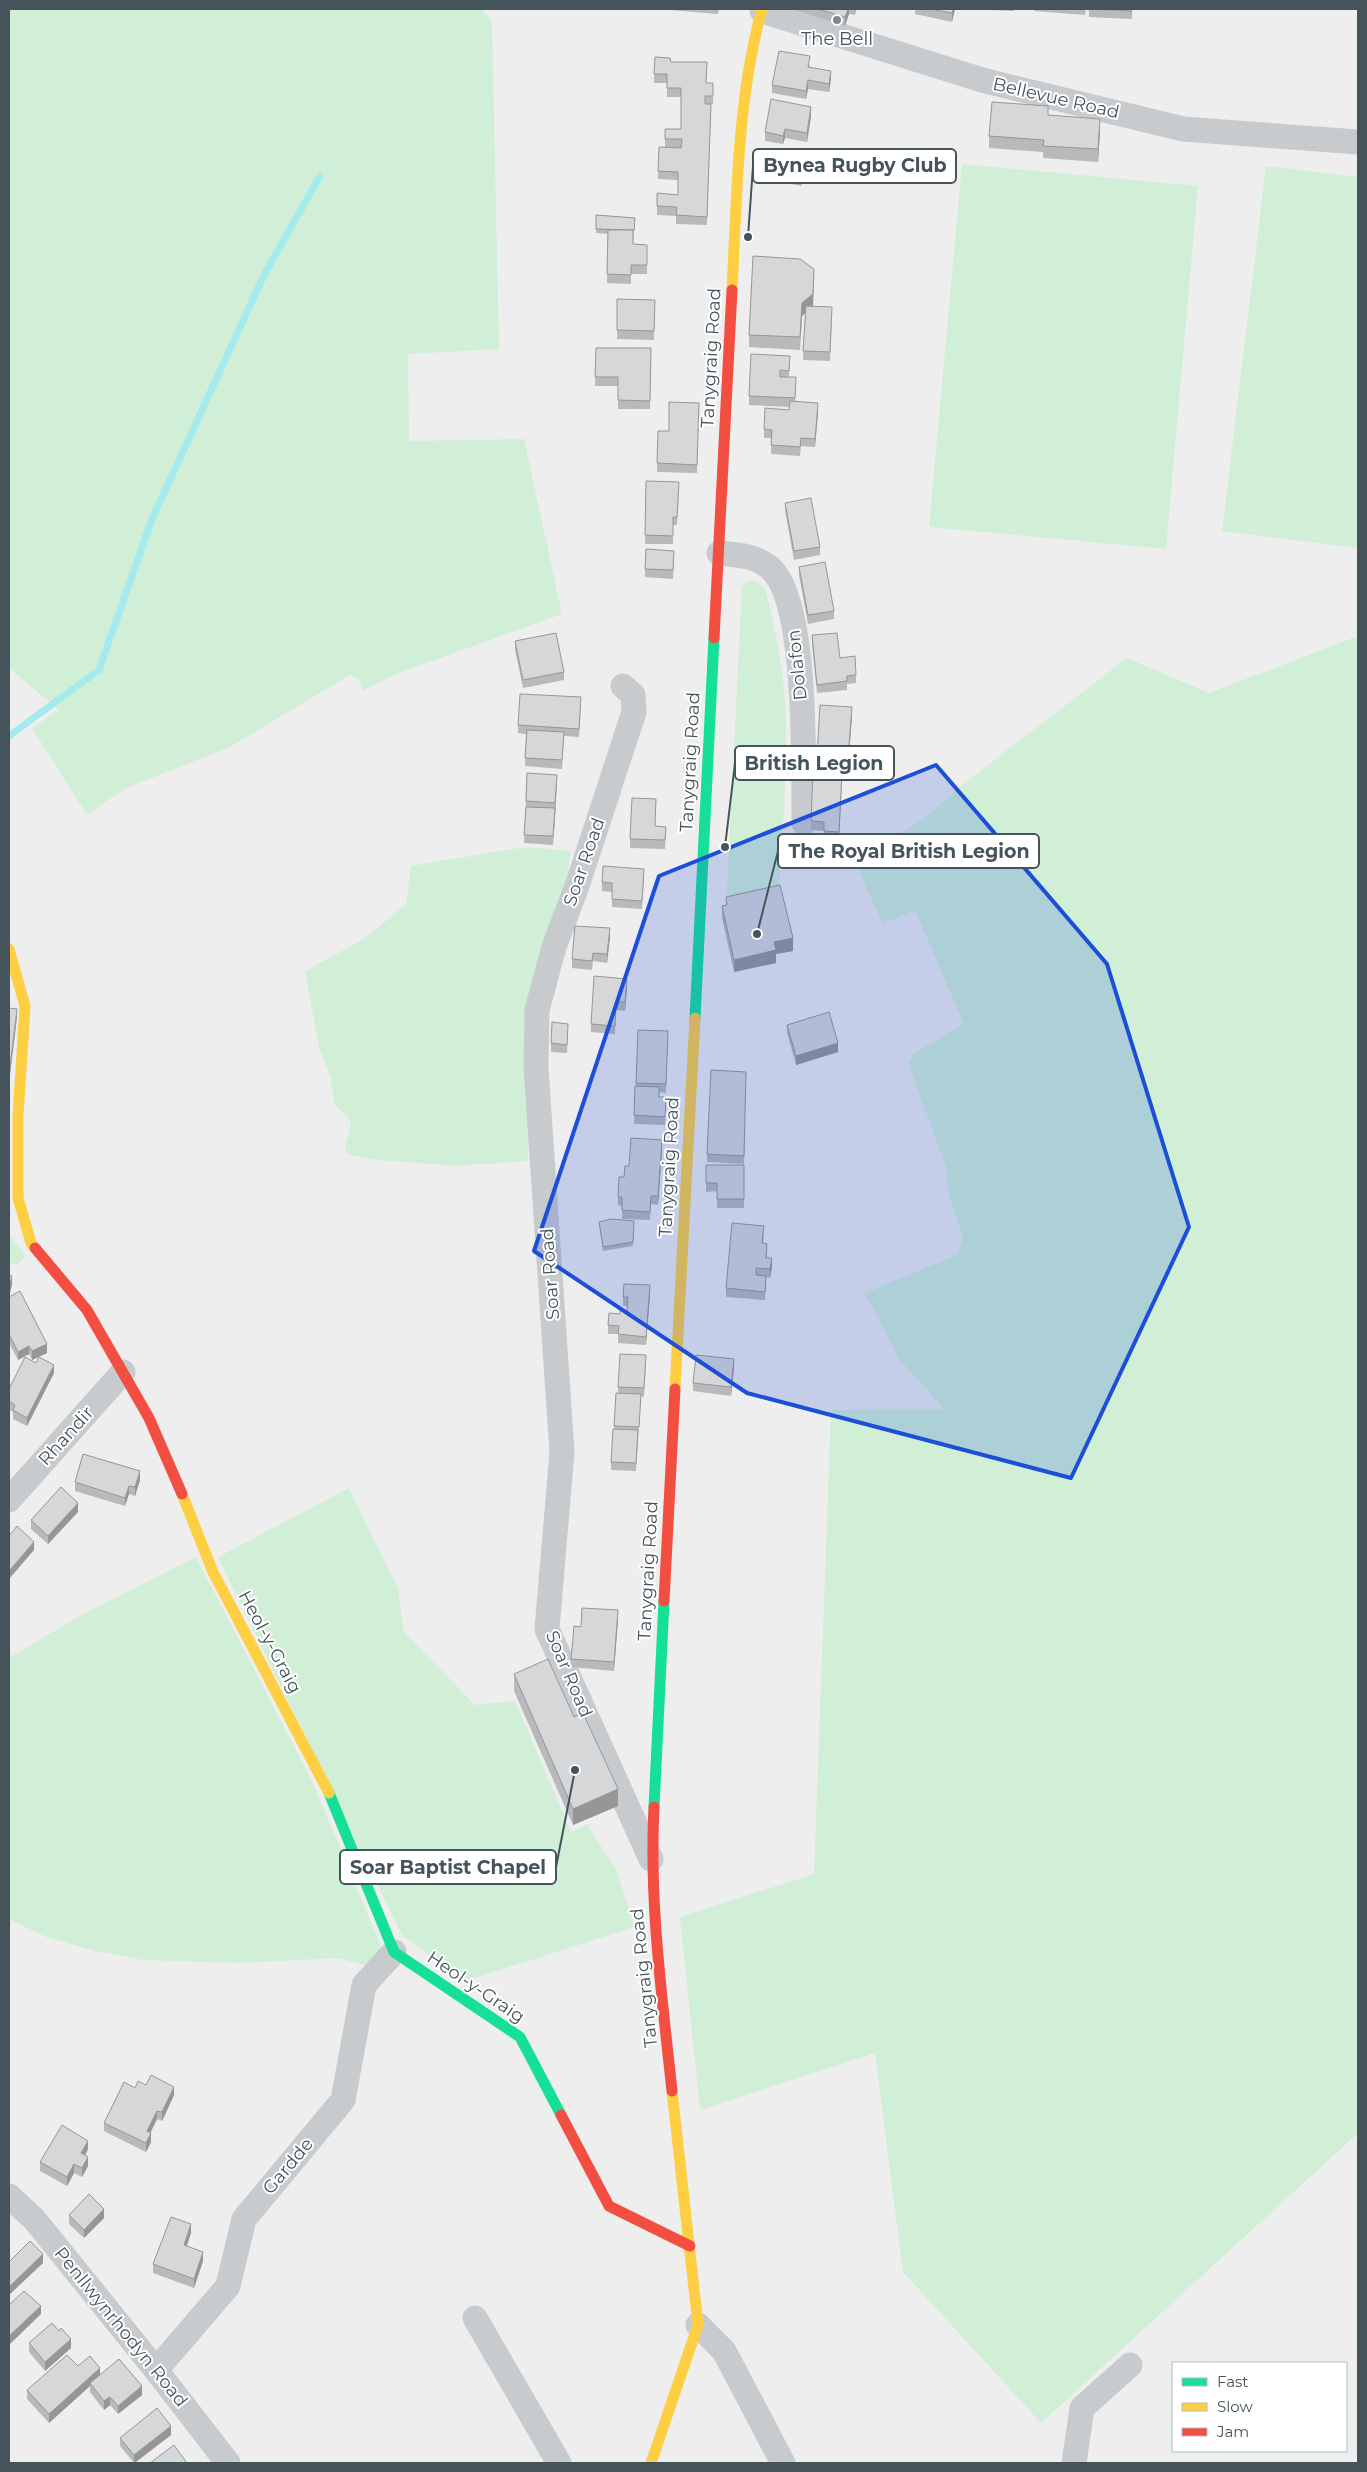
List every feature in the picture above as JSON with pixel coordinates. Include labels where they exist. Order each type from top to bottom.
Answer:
[{"type":"main road","name":"Tanygraig Road","points":[[698,2324],[655,1930],[651,1859],[740,140],[751,50],[762,10]]},
{"type":"main road","name":"Heol-y-Graig","points":[[9,949],[25,1006],[14,1200],[31,1243],[87,1310],[149,1418],[172,1468],[213,1572],[323,1778],[394,1952],[520,2037],[609,2206],[690,2246]]},
{"type":"main road","points":[[651,2463],[698,2324]]},
{"type":"street","name":"Bellevue Road","points":[[762,10],[982,80],[1183,129],[1358,142]]},
{"type":"street","name":"Dolafon","points":[[719,553],[750,556],[770,568],[786,589],[796,635],[801,692],[804,823]]},
{"type":"street","name":"Soar Road","points":[[623,686],[633,695],[634,712],[577,886],[554,948],[537,1010],[536,1066],[562,1452],[547,1629],[651,1859]]},
{"type":"street","name":"Rhandir","points":[[9,1500],[123,1372]]},
{"type":"street","name":"Gardde","points":[[156,2370],[228,2286],[244,2219],[343,2100],[364,1986],[394,1952]]},
{"type":"street","name":"Penllwynrhodyn Road","points":[[9,2196],[34,2220],[156,2370],[228,2463]]},
{"type":"street","points":[[475,2318],[559,2463]]},
{"type":"street","points":[[698,2324],[724,2351],[783,2463]]},
{"type":"street","points":[[1074,2463],[1082,2408],[1130,2365]]},
{"type":"highlighted area","points":[[936,765],[1107,964],[1189,1227],[1071,1478],[747,1393],[534,1251],[659,876]]},
{"type":"green space","points":[[9,9],[482,9],[492,22],[499,349],[408,354],[409,441],[524,439],[562,614],[396,674],[363,691],[358,679],[350,675],[230,747],[126,788],[87,815],[32,728],[59,710],[9,668]]},
{"type":"green space","points":[[962,164],[1198,186],[1166,549],[929,527]]},
{"type":"green space","points":[[1266,166],[1358,177],[1358,548],[1222,531]]},
{"type":"green space","points":[[750,581],[757,582],[765,588],[778,644],[784,687],[786,773],[779,892],[726,910],[742,586]]},
{"type":"green space","points":[[1358,636],[1358,2133],[1041,2423],[903,2272],[875,2053],[700,2110],[680,1917],[814,1874],[831,1410],[945,1410],[899,1359],[865,1293],[957,1255],[963,1238],[949,1196],[946,1167],[908,1062],[915,1053],[964,1024],[915,910],[883,924],[855,862],[925,818],[967,781],[1127,658],[1209,693]]},
{"type":"green space","points":[[525,847],[571,851],[529,1079],[528,1161],[454,1166],[378,1160],[347,1154],[345,1146],[351,1124],[348,1117],[335,1105],[330,1077],[319,1048],[305,971],[364,939],[406,904],[411,866]]},
{"type":"green space","points":[[9,1235],[26,1256],[17,1265],[9,1262]]},
{"type":"green space","points":[[349,1488],[398,1589],[404,1632],[475,1705],[515,1701],[571,1832],[587,1824],[617,1871],[634,1927],[466,1981],[402,1935],[218,1557]]},
{"type":"green space","points":[[196,1557],[314,1785],[383,1951],[372,1967],[338,1958],[238,1963],[143,1960],[95,1951],[46,1937],[9,1919],[9,1658],[85,1613]]},
{"type":"building","points":[[818,9],[848,9],[845,17]]},
{"type":"building","points":[[930,9],[953,9],[952,13]]},
{"type":"building","points":[[1091,9],[1132,9],[1132,11]]},
{"type":"building","points":[[779,51],[810,56],[808,67],[831,71],[829,84],[808,80],[806,91],[772,85]]},
{"type":"building","points":[[655,57],[670,58],[671,62],[707,62],[706,83],[713,83],[713,96],[705,96],[705,104],[711,104],[707,217],[676,215],[677,207],[657,206],[657,193],[678,195],[678,172],[658,171],[659,147],[681,148],[682,139],[665,139],[665,129],[681,129],[681,88],[667,88],[667,74],[654,74]]},
{"type":"building","points":[[771,99],[811,107],[807,133],[785,129],[783,136],[765,132]]},
{"type":"building","points":[[992,102],[1048,106],[1048,115],[1100,119],[1098,149],[1043,146],[1044,140],[989,136]]},
{"type":"building","points":[[596,215],[635,218],[634,231],[596,229]]},
{"type":"building","points":[[608,230],[633,230],[633,244],[647,245],[647,265],[631,265],[631,275],[607,274]]},
{"type":"building","points":[[753,256],[800,259],[814,269],[813,294],[802,303],[800,337],[749,335]]},
{"type":"building","points":[[617,299],[655,300],[654,331],[617,330]]},
{"type":"building","points":[[806,306],[832,307],[830,352],[803,351]]},
{"type":"building","points":[[596,348],[651,348],[650,401],[618,400],[618,377],[595,377]]},
{"type":"building","points":[[751,354],[790,356],[789,371],[780,370],[780,377],[796,377],[795,398],[749,396]]},
{"type":"building","points":[[790,401],[818,403],[815,439],[801,438],[800,447],[771,445],[772,430],[764,429],[765,408],[789,410]]},
{"type":"building","points":[[669,402],[699,403],[697,465],[657,463],[658,431],[669,431]]},
{"type":"building","points":[[646,481],[679,482],[677,517],[673,517],[673,536],[645,535]]},
{"type":"building","points":[[811,498],[820,547],[794,551],[785,503]]},
{"type":"building","points":[[646,549],[674,551],[673,570],[645,569]]},
{"type":"building","points":[[825,562],[834,611],[808,615],[799,567]]},
{"type":"building","points":[[556,633],[564,672],[523,680],[515,641]]},
{"type":"building","points":[[837,633],[840,658],[855,656],[856,675],[847,676],[847,681],[817,685],[812,635]]},
{"type":"building","points":[[520,694],[581,697],[579,729],[518,725]]},
{"type":"building","points":[[820,705],[852,707],[848,758],[817,756]]},
{"type":"building","points":[[527,730],[564,732],[562,760],[525,758]]},
{"type":"building","points":[[813,770],[842,771],[839,832],[824,831],[824,822],[811,821]]},
{"type":"building","points":[[527,773],[557,775],[555,803],[526,801]]},
{"type":"building","points":[[632,798],[656,799],[655,826],[666,827],[665,840],[630,839]]},
{"type":"building","points":[[526,807],[555,808],[553,836],[524,835]]},
{"type":"building","points":[[603,866],[644,869],[642,901],[612,899],[612,883],[602,882]]},
{"type":"building","points":[[780,885],[793,938],[774,942],[776,950],[734,960],[722,906],[727,905],[726,897]]},
{"type":"building","points":[[575,926],[610,928],[607,954],[593,953],[592,961],[572,959]]},
{"type":"building","points":[[594,976],[627,979],[625,1002],[616,1002],[615,1026],[591,1024]]},
{"type":"building","points":[[9,1008],[17,1009],[10,1066],[9,1066]]},
{"type":"building","points":[[829,1012],[838,1043],[796,1056],[787,1025]]},
{"type":"building","points":[[552,1022],[568,1024],[567,1045],[551,1043]]},
{"type":"building","points":[[638,1030],[668,1031],[666,1084],[636,1083]]},
{"type":"building","points":[[711,1070],[746,1072],[744,1156],[707,1154]]},
{"type":"building","points":[[635,1086],[659,1087],[659,1097],[666,1097],[665,1117],[634,1115]]},
{"type":"building","points":[[631,1138],[662,1140],[658,1196],[651,1196],[650,1212],[622,1210],[622,1197],[618,1197],[619,1177],[624,1177],[625,1166],[629,1166]]},
{"type":"building","points":[[706,1165],[744,1165],[744,1199],[717,1199],[717,1183],[706,1183]]},
{"type":"building","points":[[611,1219],[634,1221],[633,1242],[603,1247],[599,1222]]},
{"type":"building","points":[[732,1223],[764,1226],[762,1243],[767,1244],[766,1258],[772,1258],[770,1269],[756,1268],[756,1275],[766,1276],[765,1292],[726,1288]]},
{"type":"building","points":[[9,1275],[12,1276],[9,1288]]},
{"type":"building","points":[[624,1284],[650,1285],[646,1337],[618,1334],[619,1326],[608,1325],[609,1313],[620,1314],[620,1310],[627,1311],[628,1297],[623,1297]]},
{"type":"building","points":[[20,1291],[47,1344],[32,1351],[29,1346],[18,1352],[9,1334],[9,1297]]},
{"type":"building","points":[[620,1354],[646,1355],[644,1388],[618,1387]]},
{"type":"building","points":[[696,1355],[734,1359],[731,1387],[693,1383]]},
{"type":"building","points":[[25,1357],[36,1363],[39,1357],[54,1365],[27,1418],[13,1410],[15,1405],[9,1401],[9,1389]]},
{"type":"building","points":[[616,1393],[641,1394],[639,1427],[614,1426]]},
{"type":"building","points":[[613,1429],[638,1430],[636,1463],[611,1462]]},
{"type":"building","points":[[83,1454],[140,1471],[135,1487],[129,1486],[125,1498],[75,1482]]},
{"type":"building","points":[[61,1487],[78,1503],[48,1536],[31,1520]]},
{"type":"building","points":[[17,1526],[34,1542],[9,1571],[9,1536]]},
{"type":"building","points":[[582,1608],[618,1610],[614,1662],[571,1659],[574,1626],[581,1627]]},
{"type":"building","points":[[548,1659],[574,1717],[583,1713],[618,1789],[573,1809],[514,1674]]},
{"type":"building","points":[[151,2075],[174,2087],[162,2112],[157,2111],[147,2131],[151,2133],[146,2143],[104,2123],[124,2082],[135,2088],[138,2081],[146,2085]]},
{"type":"building","points":[[62,2125],[88,2141],[81,2153],[88,2157],[82,2168],[74,2164],[67,2177],[40,2162]]},
{"type":"building","points":[[89,2194],[104,2209],[84,2230],[69,2215]]},
{"type":"building","points":[[171,2217],[191,2224],[184,2245],[203,2252],[194,2279],[153,2264]]},
{"type":"building","points":[[30,2241],[43,2254],[9,2287],[9,2262]]},
{"type":"building","points":[[24,2291],[41,2306],[9,2336],[9,2305]]},
{"type":"building","points":[[52,2323],[59,2331],[61,2328],[71,2339],[45,2362],[29,2343]]},
{"type":"building","points":[[67,2355],[78,2366],[90,2356],[100,2368],[49,2414],[27,2390]]},
{"type":"building","points":[[119,2359],[142,2386],[118,2406],[110,2397],[104,2401],[90,2383]]},
{"type":"building","points":[[157,2408],[171,2426],[134,2455],[120,2438]]},
{"type":"building","points":[[174,2445],[187,2463],[150,2463]]},
{"type":"waterway","points":[[9,736],[99,670],[152,519],[264,275],[320,176]]},
{"type":"traffic: fast","points":[[695,1018],[714,638]]},
{"type":"traffic: fast","points":[[654,1807],[664,1601]]},
{"type":"traffic: fast","points":[[329,1793],[394,1952],[520,2037],[561,2115]]},
{"type":"traffic: slow","points":[[732,290],[737,184],[743,113],[747,78],[762,9]]},
{"type":"traffic: slow","points":[[9,949],[25,1006],[18,1116],[18,1198],[31,1243],[35,1248]]},
{"type":"traffic: slow","points":[[675,1389],[695,1018]]},
{"type":"traffic: slow","points":[[182,1494],[213,1572],[329,1793]]},
{"type":"traffic: slow","points":[[651,2463],[698,2325],[672,2091]]},
{"type":"traffic: jam","points":[[714,638],[732,290]]},
{"type":"traffic: jam","points":[[35,1248],[87,1310],[149,1418],[182,1494]]},
{"type":"traffic: jam","points":[[664,1601],[675,1389]]},
{"type":"traffic: jam","points":[[654,1807],[653,1878],[655,1914],[672,2091]]},
{"type":"traffic: jam","points":[[561,2115],[609,2206],[690,2246]]},
{"type":"place","name":"The Bell","points":[[837,20]]},
{"type":"place","name":"Bynea Rugby Club","points":[[748,237]]},
{"type":"place","name":"British Legion","points":[[725,847]]},
{"type":"place","name":"The Royal British Legion","points":[[757,934]]},
{"type":"place","name":"Soar Baptist Chapel","points":[[575,1770]]}]
